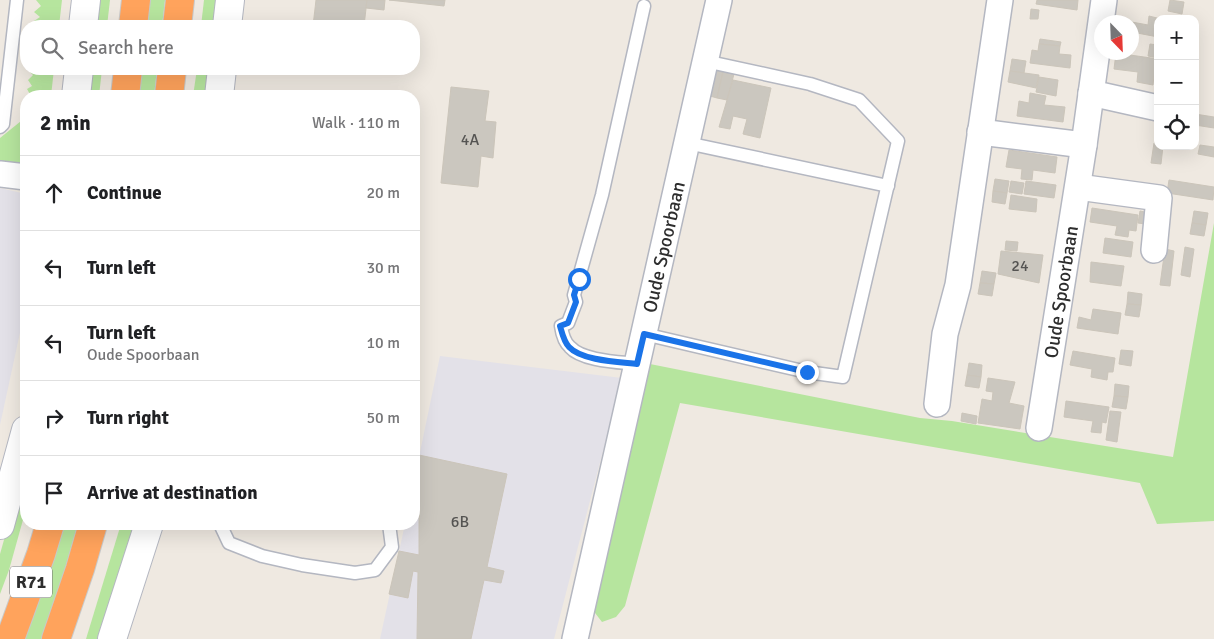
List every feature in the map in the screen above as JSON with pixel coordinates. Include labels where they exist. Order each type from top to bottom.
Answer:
[{"type":"highway","points":[[134,20],[136,0]]},
{"type":"highway","points":[[178,20],[180,0]]},
{"type":"highway","points":[[126,90],[127,75]]},
{"type":"highway","points":[[170,90],[171,75]]},
{"type":"highway","name":"R71","points":[[10,639],[48,530]]},
{"type":"highway","name":"R71","points":[[56,639],[91,530]]},
{"type":"street","points":[[84,20],[86,0]]},
{"type":"street","points":[[228,20],[230,0]]},
{"type":"street","name":"Oude Spoorbaan","points":[[575,639],[719,0]]},
{"type":"street","points":[[937,404],[944,334],[958,285],[1000,0]]},
{"type":"street","name":"Oude Spoorbaan","points":[[1039,428],[1078,187],[1104,0]]},
{"type":"street","points":[[77,90],[78,75]]},
{"type":"street","points":[[220,90],[221,75]]},
{"type":"street","points":[[1091,93],[1154,107]]},
{"type":"street","points":[[980,132],[1084,145]]},
{"type":"street","points":[[0,174],[20,177]]},
{"type":"street","points":[[1078,187],[1159,198],[1154,250]]},
{"type":"street","points":[[0,526],[20,452]]},
{"type":"street","points":[[112,639],[147,530]]},
{"type":"lane","points":[[0,127],[3,124],[17,0]]},
{"type":"lane","points":[[637,364],[593,359],[570,348],[560,326],[568,323],[576,302],[574,295],[602,195],[644,6]]},
{"type":"lane","points":[[644,334],[807,372],[843,377],[888,186],[898,140],[859,100],[810,84],[706,61]]},
{"type":"lane","points":[[687,143],[888,186]]},
{"type":"lane","points":[[223,530],[229,543],[254,553],[302,565],[355,573],[375,570],[392,547],[390,530]]},
{"type":"shaded area","points":[[0,188],[20,193],[20,333],[0,425]]},
{"type":"shaded area","points":[[440,356],[622,378],[554,639],[380,639],[404,530],[420,530],[420,452]]},
{"type":"green space","points":[[36,0],[62,0],[60,20],[36,20],[40,17],[34,12],[41,6]]},
{"type":"green space","points":[[97,0],[110,0],[108,20],[95,20]]},
{"type":"green space","points":[[147,0],[165,0],[163,20],[145,20]]},
{"type":"green space","points":[[204,0],[216,0],[214,20],[202,20]]},
{"type":"green space","points":[[33,75],[53,75],[52,90],[28,90],[32,86],[28,80]]},
{"type":"green space","points":[[88,75],[101,75],[100,90],[87,90]]},
{"type":"green space","points":[[140,75],[156,75],[155,90],[138,90]]},
{"type":"green space","points":[[196,75],[208,75],[207,90],[194,90]]},
{"type":"green space","points":[[20,122],[20,164],[0,162],[0,138]]},
{"type":"green space","points":[[1214,223],[1214,521],[1157,524],[1140,483],[680,403],[625,606],[616,617],[602,622],[592,609],[650,364],[920,418],[952,421],[1173,457]]},
{"type":"green space","points":[[20,483],[20,530],[0,594],[0,554]]},
{"type":"green space","points":[[63,530],[76,530],[50,620],[42,639],[25,639]]},
{"type":"green space","points":[[119,530],[134,530],[97,639],[86,639]]},
{"type":"building","points":[[316,0],[367,0],[365,20],[314,20]]},
{"type":"building","points":[[367,0],[385,0],[384,10],[366,8]]},
{"type":"building","points":[[389,0],[445,0],[444,6]]},
{"type":"building","points":[[1037,0],[1078,0],[1077,10],[1036,4]]},
{"type":"building","points":[[1170,0],[1184,2],[1182,14],[1168,11]]},
{"type":"building","points":[[1031,9],[1039,10],[1038,19],[1030,19]]},
{"type":"building","points":[[1149,16],[1154,17],[1154,36],[1139,33],[1139,23],[1148,25]]},
{"type":"building","points":[[1040,39],[1061,42],[1060,46],[1039,44]]},
{"type":"building","points":[[1039,44],[1060,46],[1059,54],[1071,55],[1070,68],[1030,63],[1032,50],[1038,51]]},
{"type":"building","points":[[1150,44],[1154,44],[1154,57],[1148,56]]},
{"type":"building","points":[[1139,56],[1154,58],[1153,85],[1137,82],[1138,72],[1114,69],[1115,60],[1139,60]]},
{"type":"building","points":[[1012,59],[1026,61],[1024,73],[1010,71]]},
{"type":"building","points":[[716,70],[723,72],[717,98],[710,96]]},
{"type":"building","points":[[1010,71],[1039,75],[1036,88],[1008,82]]},
{"type":"building","points":[[723,72],[734,74],[727,100],[717,98]]},
{"type":"building","points":[[1039,77],[1058,80],[1056,96],[1036,92]]},
{"type":"building","points":[[733,80],[771,88],[760,138],[743,134],[747,119],[733,116],[730,129],[719,127]]},
{"type":"building","points":[[451,87],[489,91],[485,121],[496,122],[493,158],[481,156],[478,187],[441,183]]},
{"type":"building","points":[[1030,93],[1046,96],[1044,105],[1065,107],[1063,122],[1017,116],[1019,101],[1029,103]]},
{"type":"building","points":[[1199,115],[1214,117],[1214,128],[1199,126]]},
{"type":"building","points":[[1154,143],[1154,150],[1163,150],[1161,164],[1151,163]]},
{"type":"building","points":[[1200,145],[1214,147],[1214,157],[1198,154]]},
{"type":"building","points":[[1009,150],[1057,157],[1055,173],[1033,170],[1032,180],[1021,179],[1022,169],[1006,167]]},
{"type":"building","points":[[995,179],[1009,181],[1007,193],[993,191]]},
{"type":"building","points":[[1169,180],[1214,187],[1213,200],[1167,193]]},
{"type":"building","points":[[1011,181],[1024,183],[1022,194],[1009,192]]},
{"type":"building","points":[[1026,181],[1056,185],[1054,198],[1024,194]]},
{"type":"building","points":[[993,191],[1007,193],[1005,204],[992,202]]},
{"type":"building","points":[[1011,195],[1037,199],[1036,212],[1009,209]]},
{"type":"building","points":[[1092,208],[1138,215],[1136,231],[1129,230],[1128,237],[1115,235],[1117,226],[1090,222]]},
{"type":"building","points":[[1140,211],[1154,214],[1152,225],[1138,223]]},
{"type":"building","points":[[1194,211],[1208,213],[1206,225],[1192,223]]},
{"type":"building","points":[[1192,223],[1206,225],[1204,236],[1190,234]]},
{"type":"building","points":[[1105,238],[1133,242],[1131,257],[1103,253]]},
{"type":"building","points":[[1006,241],[1018,242],[1017,251],[1005,250]]},
{"type":"building","points":[[1185,247],[1194,249],[1190,277],[1181,275]]},
{"type":"building","points":[[1165,249],[1174,251],[1170,286],[1160,285]]},
{"type":"building","points":[[1001,251],[1043,255],[1039,283],[998,274]]},
{"type":"building","points":[[1091,262],[1124,266],[1121,286],[1090,282]]},
{"type":"building","points":[[982,271],[996,273],[994,284],[980,283]]},
{"type":"building","points":[[980,283],[994,284],[992,296],[978,294]]},
{"type":"building","points":[[1128,292],[1142,294],[1141,305],[1127,304]]},
{"type":"building","points":[[1127,304],[1141,305],[1139,317],[1125,315]]},
{"type":"building","points":[[1093,309],[1121,313],[1118,334],[1077,328],[1079,317],[1091,320]]},
{"type":"building","points":[[1121,350],[1133,351],[1131,366],[1119,364]]},
{"type":"building","points":[[1073,351],[1115,358],[1113,372],[1108,372],[1107,380],[1091,377],[1092,369],[1070,365]]},
{"type":"building","points":[[969,363],[982,365],[981,377],[967,375]]},
{"type":"building","points":[[967,375],[981,377],[979,388],[965,386]]},
{"type":"building","points":[[988,378],[1015,382],[1009,403],[1024,406],[1020,429],[978,423],[982,399],[992,401],[993,392],[986,391]]},
{"type":"building","points":[[1115,384],[1129,386],[1128,397],[1114,396]]},
{"type":"building","points":[[1114,396],[1128,397],[1126,409],[1112,407]]},
{"type":"building","points":[[1066,401],[1109,407],[1106,423],[1102,422],[1101,433],[1091,432],[1093,421],[1064,417]]},
{"type":"building","points":[[1110,411],[1121,412],[1117,442],[1106,440]]},
{"type":"building","points":[[962,413],[977,416],[976,424],[961,421]]},
{"type":"building","points":[[420,455],[507,474],[487,567],[504,571],[501,583],[484,580],[471,639],[417,639],[418,572],[413,571],[408,598],[389,594],[399,551],[419,555]]},
{"type":"route","points":[[579,279],[574,295],[576,302],[568,323],[560,326],[570,348],[593,359],[637,364],[644,334],[807,372]]}]
